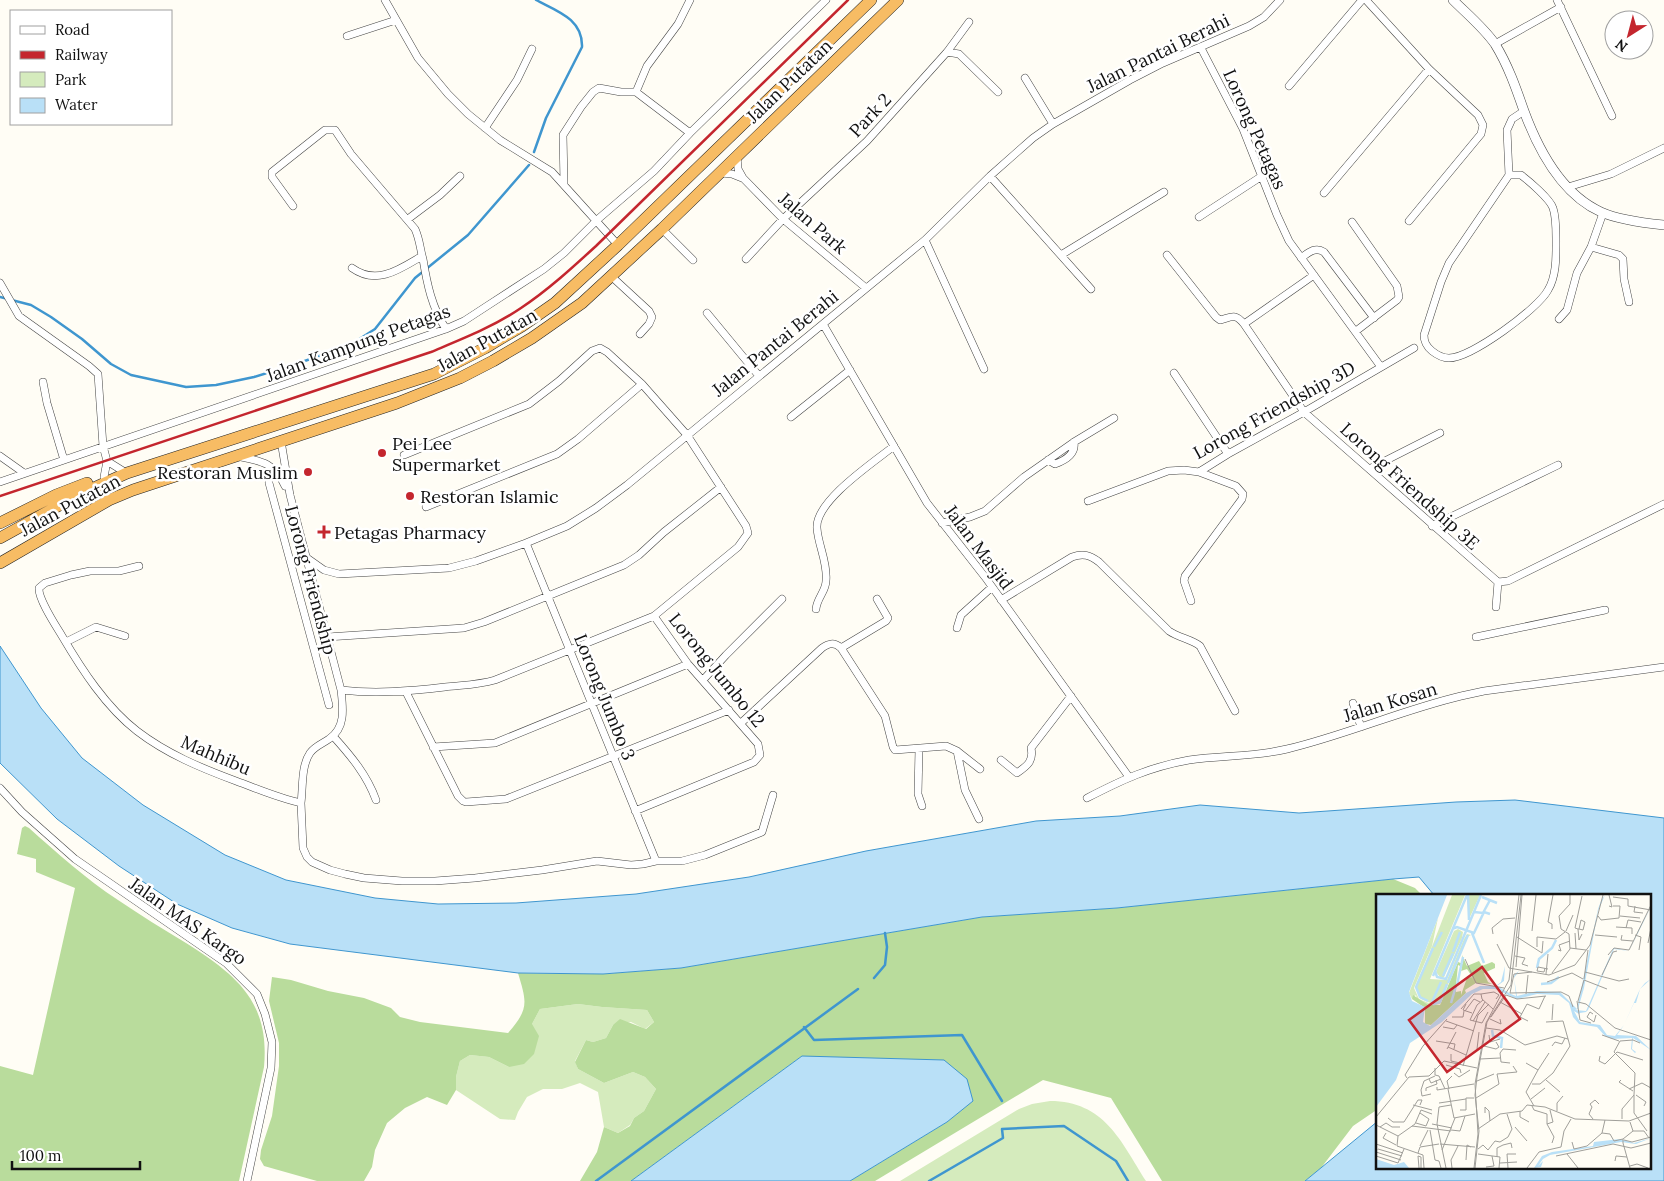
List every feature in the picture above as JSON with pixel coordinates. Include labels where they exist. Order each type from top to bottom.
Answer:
[{"type":"highway","name":"Jalan Putatan","points":[[0,538],[89,490],[144,468],[391,389],[447,368],[500,340],[555,304],[871,0]]},
{"type":"highway","name":"Jalan Putatan","points":[[0,563],[109,500],[133,490],[397,403],[460,378],[532,338],[582,303],[721,173],[898,0]]},
{"type":"highway","points":[[0,523],[56,495],[104,477],[144,468]]},
{"type":"street","points":[[385,0],[418,58],[432,78],[468,114],[500,140],[546,168],[564,183],[618,245]]},
{"type":"street","points":[[636,92],[648,66],[678,24],[690,0]]},
{"type":"street","name":"Jalan Kampung Petagas","points":[[0,482],[446,329],[464,321],[544,269],[564,253],[597,220],[654,170],[826,0]]},
{"type":"street","name":"Jalan Pantai Berahi","points":[[307,558],[324,570],[339,574],[449,568],[476,561],[567,526],[627,485],[925,240],[1022,147],[1053,124],[1163,63],[1201,48],[1257,21],[1264,17],[1280,0]]},
{"type":"street","points":[[1289,86],[1362,0]]},
{"type":"street","points":[[1366,0],[1429,69],[1482,120],[1483,130],[1409,221]]},
{"type":"street","points":[[1453,0],[1495,44],[1511,76],[1543,155],[1568,187],[1583,201],[1602,212],[1632,220],[1664,225]]},
{"type":"street","points":[[1495,44],[1559,3],[1612,116]]},
{"type":"street","points":[[347,36],[396,20]]},
{"type":"street","name":"Park 2","points":[[746,259],[783,220],[867,141],[947,52],[969,22]]},
{"type":"street","name":"Lorong Petagas","points":[[1201,48],[1242,129],[1281,224],[1301,258],[1382,367]]},
{"type":"street","points":[[485,128],[517,80],[532,49]]},
{"type":"street","points":[[947,52],[959,54],[998,92]]},
{"type":"street","points":[[1324,193],[1429,69]]},
{"type":"street","points":[[1025,78],[1053,124]]},
{"type":"street","points":[[564,183],[564,135],[581,107],[596,89],[636,92],[690,133]]},
{"type":"street","points":[[1509,175],[1518,174],[1525,178],[1552,206],[1555,222],[1556,251],[1552,282],[1539,303],[1503,331],[1465,353],[1450,358],[1443,357],[1428,347],[1424,340],[1424,334],[1441,282],[1449,263],[1509,175],[1507,130],[1512,119],[1524,111]]},
{"type":"street","points":[[293,206],[272,176],[272,172],[325,130],[335,130],[351,154],[408,219],[418,236],[434,306],[446,329]]},
{"type":"street","points":[[1568,187],[1611,174],[1664,148]]},
{"type":"street","name":"Jalan Park","points":[[737,156],[738,168],[743,178],[783,220],[866,288]]},
{"type":"street","points":[[721,173],[743,178]]},
{"type":"street","points":[[408,219],[440,195],[460,176]]},
{"type":"street","points":[[990,176],[1092,289]]},
{"type":"street","points":[[1199,217],[1262,176]]},
{"type":"street","points":[[1061,256],[1164,192]]},
{"type":"street","points":[[1559,319],[1567,310],[1577,273],[1591,247],[1602,212]]},
{"type":"street","points":[[1352,222],[1397,286],[1399,292],[1397,300],[1356,331]]},
{"type":"street","points":[[662,229],[693,260]]},
{"type":"street","points":[[925,240],[984,369]]},
{"type":"street","points":[[1591,247],[1619,255],[1623,259],[1628,302]]},
{"type":"street","points":[[1301,258],[1315,249],[1320,249],[1324,252],[1374,318]]},
{"type":"street","points":[[1167,255],[1216,317],[1220,320],[1232,316],[1239,318],[1244,324],[1314,275]]},
{"type":"street","points":[[352,268],[368,276],[385,275],[394,273],[422,256]]},
{"type":"street","points":[[611,276],[649,311],[652,317],[649,324],[640,334]]},
{"type":"street","points":[[0,283],[15,312],[23,320],[98,374],[103,446],[107,461],[104,477]]},
{"type":"street","points":[[707,313],[759,376]]},
{"type":"street","name":"Jalan Masjid","points":[[823,324],[917,487],[942,523],[992,587],[1129,777]]},
{"type":"street","name":"Lorong Friendship 3E","points":[[1244,324],[1304,412],[1498,582]]},
{"type":"street","points":[[324,684],[372,692],[406,692],[484,683],[654,616],[738,547],[748,533],[746,526],[687,435],[642,384],[607,352],[600,348],[596,349],[529,404],[404,454]]},
{"type":"street","name":"Lorong Friendship 3D","points":[[1088,501],[1158,473],[1177,470],[1200,472],[1228,454],[1414,348]]},
{"type":"street","points":[[791,416],[850,370]]},
{"type":"street","points":[[1174,373],[1228,454]]},
{"type":"street","points":[[43,382],[64,460]]},
{"type":"street","points":[[426,507],[557,454],[578,439],[642,384]]},
{"type":"street","points":[[942,523],[970,517],[985,511],[1024,477],[1048,460],[1055,464],[1071,455],[1075,448],[1074,442],[1114,418]]},
{"type":"street","points":[[1369,469],[1440,433]]},
{"type":"street","points":[[280,441],[290,495],[340,686],[343,715],[340,726],[333,736],[312,750],[306,759],[301,803],[303,848],[307,857],[312,862],[330,870],[364,878],[418,882],[542,870],[597,861],[631,865],[656,861],[682,861],[694,859],[762,832],[773,795]]},
{"type":"street","points":[[816,609],[816,603],[826,580],[817,528],[821,510],[835,494],[894,446]]},
{"type":"street","points":[[0,456],[24,473]]},
{"type":"street","points":[[238,456],[269,464],[281,476],[290,495]]},
{"type":"street","points":[[107,461],[124,471]]},
{"type":"street","points":[[1432,526],[1558,465]]},
{"type":"street","points":[[1191,601],[1184,581],[1185,576],[1242,499],[1243,494],[1236,486],[1200,472]]},
{"type":"street","name":"Lorong Friendship","points":[[269,483],[329,705]]},
{"type":"street","points":[[327,637],[464,628],[549,596],[616,569],[632,560],[721,487]]},
{"type":"street","points":[[1496,607],[1498,582],[1508,581],[1664,504]]},
{"type":"street","name":"Lorong Jumbo 3","points":[[526,543],[656,861]]},
{"type":"street","points":[[1001,600],[1072,557],[1078,555],[1089,556],[1099,562],[1170,631],[1179,637],[1193,641],[1202,648],[1235,711]]},
{"type":"street","name":"Mahhibu","points":[[139,566],[118,571],[90,571],[71,575],[45,583],[41,586],[40,596],[66,642],[109,703],[136,730],[157,745],[208,770],[270,794],[301,803]]},
{"type":"street","points":[[957,628],[962,614],[992,587]]},
{"type":"street","points":[[704,680],[782,599]]},
{"type":"street","points":[[841,648],[886,621],[888,618],[877,599]]},
{"type":"street","points":[[1476,637],[1605,610]]},
{"type":"street","name":"Lorong Jumbo 12","points":[[635,811],[718,778],[758,759],[760,755],[758,744],[704,680],[688,664],[654,616]]},
{"type":"street","points":[[66,642],[96,627],[125,636]]},
{"type":"street","points":[[741,723],[828,644],[833,644],[841,648],[885,716],[893,747],[899,750],[946,746],[957,751],[980,769]]},
{"type":"street","points":[[433,747],[495,743],[688,664]]},
{"type":"street","name":"Jalan Kosan","points":[[1087,798],[1129,777],[1162,766],[1189,760],[1256,755],[1286,749],[1442,700],[1484,691],[1664,667]]},
{"type":"street","points":[[406,692],[458,796],[466,802],[506,799],[729,710]]},
{"type":"street","points":[[1001,760],[1017,773],[1032,759],[1031,748],[1070,696]]},
{"type":"street","points":[[1353,703],[1361,727]]},
{"type":"street","points":[[333,736],[362,769],[376,800]]},
{"type":"street","points":[[919,749],[918,794],[922,806]]},
{"type":"street","points":[[957,751],[964,790],[979,819]]},
{"type":"street","name":"Jalan MAS Kargo","points":[[0,788],[22,812],[75,859],[226,963],[257,994],[269,1028],[272,1055],[271,1068],[247,1181]]},
{"type":"green space","points":[[25,826],[106,892],[220,967],[246,992],[255,1007],[261,1024],[264,1044],[264,1067],[239,1181],[0,1181],[0,1066],[33,1075],[75,888],[36,872],[36,859],[17,854],[22,828]]},
{"type":"green space","points":[[1393,879],[1415,888],[1421,894],[1376,894],[1376,1110],[1353,1126],[1321,1168],[1305,1181],[1162,1181],[1111,1098],[1043,1080],[875,1181],[850,1181],[947,1122],[972,1101],[802,1056],[631,1181],[580,1181],[597,1152],[604,1127],[618,1133],[630,1126],[634,1118],[644,1111],[656,1089],[645,1077],[633,1072],[604,1083],[578,1069],[575,1062],[586,1040],[593,1042],[606,1038],[613,1025],[620,1019],[646,1029],[654,1022],[647,1010],[578,1004],[540,1009],[532,1024],[539,1036],[534,1054],[524,1064],[509,1067],[489,1057],[470,1055],[460,1061],[456,1077],[456,1090],[447,1105],[427,1097],[405,1108],[387,1123],[375,1150],[372,1167],[364,1181],[317,1181],[264,1166],[260,1159],[272,1116],[279,1066],[279,1043],[269,1001],[272,977],[364,998],[391,1008],[400,1017],[420,1022],[508,1033],[520,1018],[524,1005],[518,973],[603,974],[681,968],[982,917],[1117,908]]},
{"type":"green space","points":[[578,1004],[647,1010],[654,1022],[645,1029],[631,1022],[613,1025],[606,1038],[593,1042],[586,1040],[575,1061],[578,1069],[604,1083],[633,1072],[645,1077],[656,1089],[644,1111],[634,1118],[630,1125],[618,1133],[604,1127],[598,1092],[580,1083],[562,1089],[543,1089],[527,1097],[515,1120],[500,1119],[456,1090],[456,1077],[460,1061],[470,1055],[489,1057],[509,1067],[540,1009]]},
{"type":"green space","points":[[1050,1101],[1069,1103],[1084,1108],[1098,1116],[1119,1138],[1146,1181],[900,1181],[1019,1109],[1032,1104]]},
{"type":"water","points":[[0,646],[41,708],[82,758],[143,805],[225,855],[286,880],[375,898],[438,904],[516,903],[636,894],[749,877],[866,851],[1036,821],[1120,816],[1200,805],[1299,813],[1456,802],[1515,800],[1664,818],[1664,1181],[1305,1181],[1376,1123],[1376,1168],[1652,1168],[1652,894],[1433,894],[1419,877],[1117,908],[982,917],[681,968],[603,974],[518,973],[290,944],[232,928],[177,904],[119,866],[57,819],[0,763]]},
{"type":"water","points":[[802,1056],[944,1060],[967,1079],[973,1101],[947,1122],[850,1181],[631,1181]]},
{"type":"waterway","points":[[534,152],[546,118],[582,47],[581,37],[573,23],[560,12],[536,0]]},
{"type":"waterway","points":[[0,297],[31,305],[82,339],[111,364],[131,375],[186,387],[216,385],[254,377],[350,345],[375,329],[415,278],[468,235],[529,165]]},
{"type":"waterway","points":[[874,978],[885,965],[887,947],[885,933]]},
{"type":"waterway","points":[[596,1181],[858,989]]},
{"type":"waterway","points":[[804,1027],[814,1040],[962,1035],[1002,1101]]},
{"type":"waterway","points":[[929,1181],[1003,1138],[1002,1129],[1064,1126],[1116,1161],[1128,1181]]},
{"type":"railway","points":[[0,496],[431,352],[510,315],[569,271],[596,246],[848,0]]},
{"type":"place","name":"Pei Lee Supermarket","points":[[382,453]]},
{"type":"place","name":"Restoran Muslim","points":[[308,472]]},
{"type":"place","name":"Restoran Islamic","points":[[410,496]]},
{"type":"place","name":"Petagas Pharmacy","points":[[324,532]]}]
